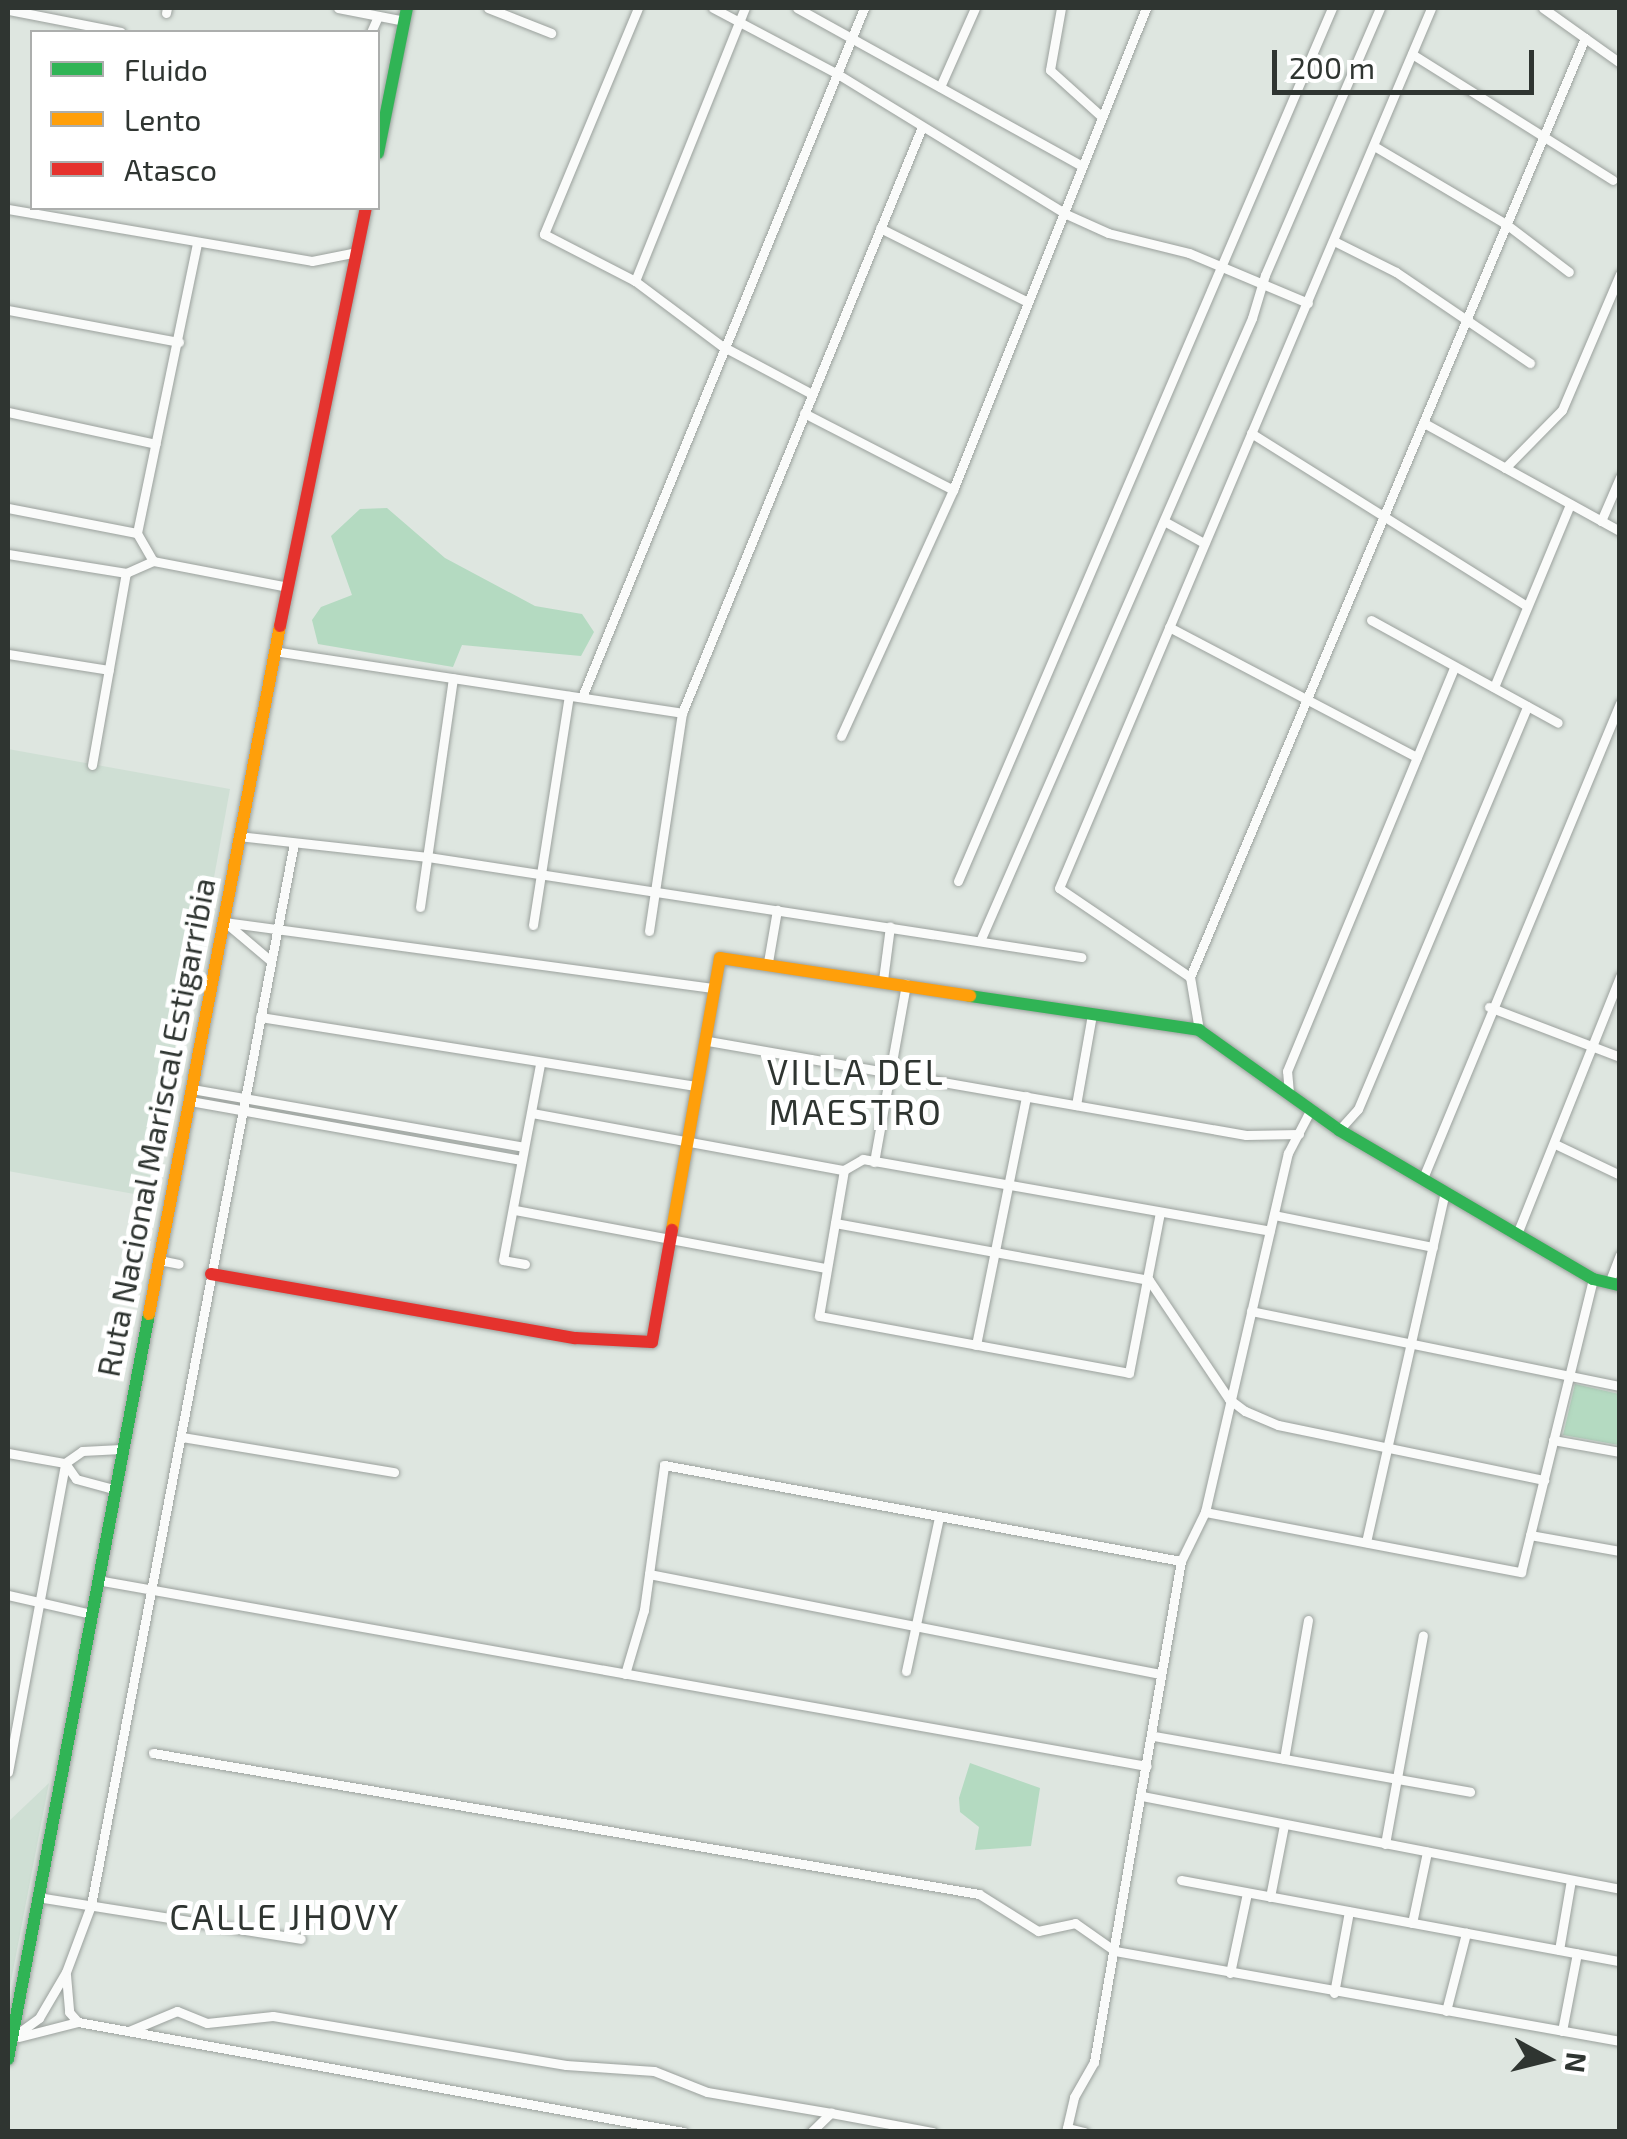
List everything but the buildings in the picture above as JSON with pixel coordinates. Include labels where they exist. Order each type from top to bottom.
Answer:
[{"type":"main road","points":[[380,143],[406,14]]},
{"type":"main road","name":"Ruta Nacional Mariscal Estigarribia","points":[[8,2059],[11,2023],[238,836],[366,210]]},
{"type":"main road","points":[[212,1274],[575,1338],[652,1342],[720,958],[768,962],[1199,1030],[1339,1130],[1593,1279],[1614,1284]]},
{"type":"street","points":[[338,8],[378,16],[406,14]]},
{"type":"street","points":[[488,8],[551,33]]},
{"type":"street","points":[[638,8],[544,234],[635,282],[722,346],[812,394]]},
{"type":"street","points":[[712,8],[836,74],[1066,214],[1218,266],[1308,303]]},
{"type":"street","points":[[635,282],[744,8]]},
{"type":"street","points":[[797,8],[1082,166]]},
{"type":"street","points":[[582,696],[722,346],[864,8]]},
{"type":"street","points":[[940,87],[975,8]]},
{"type":"street","points":[[1061,8],[1050,70],[1102,117]]},
{"type":"street","points":[[841,736],[953,490],[1066,214],[1144,11],[1130,8]]},
{"type":"street","points":[[958,881],[1218,266],[1332,8]]},
{"type":"street","points":[[980,941],[1164,521],[1380,8]]},
{"type":"street","points":[[1190,977],[1059,888],[1432,8]]},
{"type":"street","points":[[1543,8],[1556,11],[1620,63]]},
{"type":"street","points":[[9,10],[110,30]]},
{"type":"street","points":[[372,30],[378,16]]},
{"type":"street","points":[[1199,1030],[1190,977],[1585,38]]},
{"type":"street","points":[[1412,54],[1613,180]]},
{"type":"street","points":[[649,931],[682,713],[922,127]]},
{"type":"street","points":[[1374,146],[1506,224],[1569,272]]},
{"type":"street","points":[[8,208],[197,244],[312,261],[357,252]]},
{"type":"street","points":[[880,228],[1028,302]]},
{"type":"street","points":[[1334,240],[1530,363]]},
{"type":"street","points":[[153,561],[136,533],[197,244]]},
{"type":"street","points":[[1505,468],[1562,410],[1620,274]]},
{"type":"street","points":[[8,310],[179,342]]},
{"type":"street","points":[[8,412],[156,444]]},
{"type":"street","points":[[804,414],[953,490]]},
{"type":"street","points":[[1424,423],[1620,531]]},
{"type":"street","points":[[1251,433],[1383,520],[1527,606]]},
{"type":"street","points":[[1601,521],[1620,477]]},
{"type":"street","points":[[1494,687],[1570,504]]},
{"type":"street","points":[[8,508],[136,533]]},
{"type":"street","points":[[1164,521],[1204,542]]},
{"type":"street","points":[[8,554],[126,573],[153,561],[288,586]]},
{"type":"street","points":[[92,765],[126,573]]},
{"type":"street","points":[[1371,620],[1558,722]]},
{"type":"street","points":[[1169,626],[1416,757]]},
{"type":"street","points":[[274,651],[682,713]]},
{"type":"street","points":[[8,654],[109,670]]},
{"type":"street","points":[[1288,1093],[1287,1071],[1454,667]]},
{"type":"street","points":[[420,907],[453,678]]},
{"type":"street","points":[[534,924],[569,696]]},
{"type":"street","points":[[1423,1178],[1490,1007],[1620,703]]},
{"type":"street","points":[[1339,1130],[1358,1109],[1527,706]]},
{"type":"street","points":[[238,836],[428,857],[1081,958]]},
{"type":"street","points":[[11,2039],[40,2018],[66,1972],[91,1905],[294,843]]},
{"type":"street","points":[[768,962],[777,910]]},
{"type":"street","points":[[224,922],[715,988]]},
{"type":"street","points":[[224,922],[271,961]]},
{"type":"street","points":[[883,980],[890,926]]},
{"type":"street","points":[[1517,1234],[1620,976]]},
{"type":"street","points":[[874,1162],[894,1075],[906,984]]},
{"type":"street","points":[[1490,1007],[1620,1058]]},
{"type":"street","points":[[1076,1105],[1092,1014]]},
{"type":"street","points":[[260,1016],[540,1066],[698,1086]]},
{"type":"street","points":[[708,1042],[1246,1134],[1299,1134]]},
{"type":"street","points":[[525,1264],[502,1260],[516,1210],[520,1160],[540,1066]]},
{"type":"street","points":[[191,1095],[244,1098],[523,1147]]},
{"type":"street","points":[[191,1095],[241,1110],[520,1160]]},
{"type":"street","points":[[976,1344],[1026,1096]]},
{"type":"street","points":[[1084,2132],[1067,2130],[1074,2097],[1094,2062],[1154,1736],[1160,1674],[1180,1561],[1204,1512],[1274,1215],[1299,1134],[1311,1109]]},
{"type":"street","points":[[532,1113],[844,1170],[862,1159],[1007,1188],[1270,1231]]},
{"type":"street","points":[[1555,1144],[1620,1174]]},
{"type":"street","points":[[844,1170],[820,1316],[1129,1373],[1160,1212]]},
{"type":"street","points":[[1366,1542],[1445,1190]]},
{"type":"street","points":[[516,1210],[826,1268]]},
{"type":"street","points":[[1274,1215],[1432,1246]]},
{"type":"street","points":[[834,1223],[1149,1280],[1228,1399],[1278,1425],[1544,1480]]},
{"type":"street","points":[[1614,1284],[1620,1256]]},
{"type":"street","points":[[158,1260],[179,1264]]},
{"type":"street","points":[[1204,1512],[1521,1572],[1593,1279]]},
{"type":"street","points":[[1251,1312],[1620,1386]]},
{"type":"street","points":[[182,1437],[394,1472]]},
{"type":"street","points":[[1553,1440],[1620,1452]]},
{"type":"street","points":[[8,1454],[65,1463],[82,1451],[121,1449]]},
{"type":"street","points":[[65,1463],[76,1478],[114,1488]]},
{"type":"street","points":[[8,1772],[43,1603],[65,1463]]},
{"type":"street","points":[[626,1674],[650,1574],[664,1464],[1180,1561]]},
{"type":"street","points":[[906,1672],[940,1517]]},
{"type":"street","points":[[1530,1535],[1620,1551]]},
{"type":"street","points":[[650,1574],[1160,1674]]},
{"type":"street","points":[[97,1580],[1148,1766]]},
{"type":"street","points":[[8,1595],[90,1614]]},
{"type":"street","points":[[1284,1759],[1308,1620]]},
{"type":"street","points":[[1385,1844],[1423,1634]]},
{"type":"street","points":[[1154,1736],[1470,1792]]},
{"type":"street","points":[[154,1753],[979,1894],[1038,1931],[1074,1923],[1115,1950],[1334,1993],[1620,2041]]},
{"type":"street","points":[[1142,1796],[1620,1889]]},
{"type":"street","points":[[1270,1897],[1284,1825]]},
{"type":"street","points":[[1412,1923],[1427,1852]]},
{"type":"street","points":[[1181,1880],[1620,1961]]},
{"type":"street","points":[[1559,1950],[1571,1880]]},
{"type":"street","points":[[1230,1973],[1246,1892]]},
{"type":"street","points":[[37,1897],[301,1940]]},
{"type":"street","points":[[1334,1993],[1348,1912]]},
{"type":"street","points":[[1446,2011],[1466,1933]]},
{"type":"street","points":[[1562,2031],[1577,1954]]},
{"type":"street","points":[[66,1972],[69,2012],[78,2022]]},
{"type":"street","points":[[129,2031],[177,2011],[208,2023],[273,2016],[566,2064],[654,2071],[707,2092],[932,2132]]},
{"type":"street","points":[[11,2039],[78,2022],[683,2132]]},
{"type":"street","points":[[811,2132],[832,2113]]},
{"type":"shaded area","points":[[8,749],[230,789],[156,1198],[8,1171]]},
{"type":"shaded area","points":[[49,1783],[8,1997],[8,1822]]},
{"type":"green space","points":[[387,508],[445,558],[535,606],[582,614],[594,632],[581,656],[462,645],[453,667],[318,644],[312,620],[321,607],[352,595],[331,536],[360,509]]},
{"type":"green space","points":[[1575,1384],[1619,1394],[1619,1445],[1563,1435]]},
{"type":"green space","points":[[970,1763],[1040,1788],[1031,1846],[975,1850],[979,1827],[960,1812],[959,1798]]},
{"type":"traffic: fast","points":[[380,143],[407,8]]},
{"type":"traffic: fast","points":[[970,996],[1199,1030],[1339,1130],[1593,1279],[1620,1285]]},
{"type":"traffic: fast","points":[[8,2059],[149,1314]]},
{"type":"traffic: slow","points":[[149,1314],[280,626]]},
{"type":"traffic: slow","points":[[672,1230],[720,958],[970,996]]},
{"type":"traffic: jam","points":[[280,626],[366,210]]},
{"type":"traffic: jam","points":[[211,1274],[575,1338],[652,1342],[672,1230]]},
{"type":"district","name":"VILLA DEL MAESTRO","points":[[856,1091]]},
{"type":"district","name":"CALLE JHOVY","points":[[285,1916]]}]
